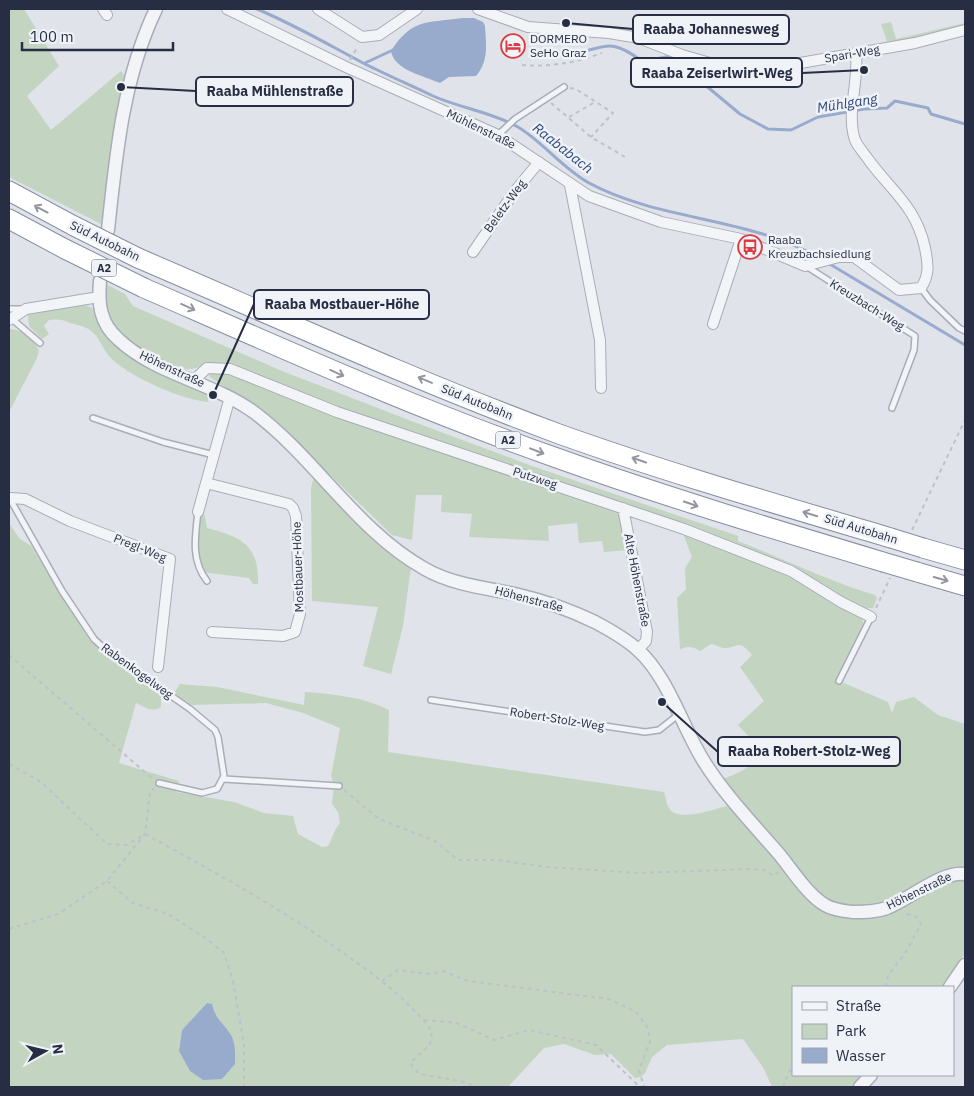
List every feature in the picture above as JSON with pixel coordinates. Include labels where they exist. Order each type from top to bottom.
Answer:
[{"type":"highway","name":"Süd Autobahn","points":[[9,191],[138,258],[469,400],[561,434],[713,485],[965,560]]},
{"type":"highway","name":"Süd Autobahn","points":[[9,219],[144,288],[345,376],[553,457],[887,570],[917,572],[965,586]]},
{"type":"street","points":[[108,230],[128,88],[137,50],[156,9]]},
{"type":"street","name":"Mühlenstraße","points":[[227,9],[346,67],[498,135],[570,185]]},
{"type":"street","points":[[318,9],[362,37],[379,36],[417,9]]},
{"type":"street","name":"Spari-Weg","points":[[478,9],[528,26],[609,33],[639,38],[682,55],[738,70],[766,69],[856,53],[965,30]]},
{"type":"street","points":[[856,53],[858,70],[851,124],[856,142],[874,168],[905,202],[920,230],[928,263],[928,272],[921,288]]},
{"type":"street","name":"Beletz-Weg","points":[[473,252],[515,191],[539,162]]},
{"type":"street","points":[[570,185],[600,340],[601,388]]},
{"type":"street","name":"Kreuzbach-Weg","points":[[570,185],[589,196],[642,216],[741,239],[810,264],[839,257],[854,257],[899,290],[921,288]]},
{"type":"street","points":[[713,324],[741,239]]},
{"type":"street","name":"Höhenstraße","points":[[100,282],[100,310],[106,326],[119,340],[157,364],[230,397],[255,413],[279,434],[376,532],[405,556],[426,569],[453,581],[538,600],[572,611],[610,630],[638,650],[655,671],[701,758],[717,782],[818,899],[832,908],[866,912],[885,909],[951,874],[965,874]]},
{"type":"street","points":[[10,316],[26,309],[99,297]]},
{"type":"street","name":"Putzweg","points":[[194,380],[207,368],[230,369],[338,412],[623,508],[791,571],[841,602],[871,617]]},
{"type":"street","points":[[198,512],[230,397]]},
{"type":"street","name":"Mostbauer-Höhe","points":[[206,483],[289,504],[293,508],[296,516],[300,614],[295,632],[283,636],[212,632]]},
{"type":"street","name":"Pregl-Weg","points":[[9,497],[25,499],[70,520],[170,559],[158,667]]},
{"type":"street","name":"Alte Höhenstraße","points":[[623,508],[647,628],[646,641],[638,650]]},
{"type":"street","points":[[951,986],[965,965]]},
{"type":"street","points":[[860,1087],[870,1076]]},
{"type":"lane","points":[[498,135],[515,118],[564,87]]},
{"type":"lane","name":"Kreuzbach-Weg","points":[[810,264],[915,336],[914,350],[892,408]]},
{"type":"lane","points":[[921,288],[930,300],[960,328],[965,330]]},
{"type":"lane","points":[[10,316],[40,343]]},
{"type":"lane","points":[[93,418],[163,442],[214,455]]},
{"type":"lane","name":"Rabenkogelweg","points":[[9,497],[46,564],[94,639],[190,709],[215,730],[224,763],[224,779]]},
{"type":"lane","points":[[198,512],[195,543],[196,562],[207,581]]},
{"type":"lane","points":[[839,681],[871,617]]},
{"type":"lane","name":"Robert-Stolz-Weg","points":[[431,700],[645,732],[659,730],[678,714]]},
{"type":"lane","points":[[159,783],[209,793],[217,790],[224,779],[339,786]]},
{"type":"path","points":[[349,63],[357,47]]},
{"type":"path","points":[[522,65],[538,66],[572,63],[602,54]]},
{"type":"path","points":[[564,87],[576,89],[613,113],[591,137]]},
{"type":"path","points":[[546,99],[591,137],[625,157]]},
{"type":"path","points":[[568,118],[595,102]]},
{"type":"path","points":[[911,531],[965,420]]},
{"type":"path","points":[[871,617],[887,570]]},
{"type":"path","points":[[9,655],[159,783],[150,792],[145,834],[107,881],[58,914],[9,929]]},
{"type":"path","points":[[9,764],[41,782],[107,844],[126,845],[145,834]]},
{"type":"path","points":[[339,786],[379,819],[435,841],[458,860],[497,860],[548,867],[639,873],[751,869],[764,870],[774,876],[787,864]]},
{"type":"path","points":[[145,834],[320,935],[382,981],[424,1020],[432,1031],[430,1046],[410,1063],[419,1074],[461,1081],[477,1087]]},
{"type":"path","points":[[107,881],[133,903],[168,914],[204,937],[224,954],[233,982],[244,1044],[244,1087]]},
{"type":"path","points":[[885,909],[899,915],[908,914],[917,917],[921,924],[904,955],[888,975],[886,986]]},
{"type":"path","points":[[382,981],[398,970],[431,974],[444,971],[468,981],[609,999],[636,1012],[648,1028],[650,1041],[638,1070],[644,1087]]},
{"type":"path","points":[[424,1020],[456,1023],[494,1040],[529,1030],[596,1046],[640,1087]]},
{"type":"path","points":[[783,1087],[792,1069]]},
{"type":"green space","points":[[9,9],[24,9],[59,66],[27,96],[51,130],[121,71],[124,75],[101,224],[9,177]]},
{"type":"green space","points":[[891,22],[896,39],[965,23],[965,26],[888,44],[881,24]]},
{"type":"green space","points":[[106,284],[125,294],[133,306],[282,371],[532,466],[738,536],[738,541],[823,577],[875,595],[877,598],[873,608],[858,609],[801,574],[206,365],[187,369],[157,358],[124,337],[111,323],[107,309]]},
{"type":"green space","points":[[85,305],[92,308],[101,329],[115,344],[208,392],[208,402],[172,393],[122,368],[109,356],[96,335],[86,328],[61,320],[49,320],[44,326],[49,334],[42,339],[29,326],[28,315],[32,312]]},
{"type":"green space","points":[[9,329],[14,329],[27,336],[34,342],[39,351],[9,412]]},
{"type":"green space","points":[[219,370],[622,510],[628,550],[604,552],[602,541],[579,543],[577,523],[548,526],[549,541],[469,537],[472,514],[441,512],[442,495],[416,495],[412,540],[392,535],[271,418],[210,377],[209,372]]},
{"type":"green space","points":[[314,476],[411,567],[403,626],[391,674],[363,666],[378,607],[312,601],[311,488]]},
{"type":"green space","points":[[200,513],[204,513],[207,528],[229,535],[246,544],[255,560],[258,584],[253,584],[249,578],[202,572],[197,543]]},
{"type":"green space","points":[[9,523],[19,538],[31,546],[91,642],[161,694],[161,707],[157,709],[148,709],[136,703],[119,763],[179,781],[176,792],[234,802],[264,813],[293,816],[298,834],[322,847],[328,846],[340,823],[338,812],[332,804],[334,785],[331,776],[340,728],[303,713],[266,703],[192,705],[174,693],[180,684],[217,687],[304,705],[305,692],[359,699],[389,710],[388,752],[664,792],[669,808],[680,814],[696,814],[727,806],[814,903],[894,911],[953,879],[965,879],[965,954],[944,986],[792,986],[792,1076],[863,1076],[852,1087],[772,1087],[764,1069],[743,1039],[667,1045],[652,1057],[645,1073],[641,1077],[635,1078],[611,1054],[595,1055],[564,1044],[544,1048],[508,1087],[9,1087]],"holes":[[[207,1003],[212,1004],[215,1017],[179,1051],[182,1030]]]},
{"type":"green space","points":[[682,531],[790,574],[862,617],[864,626],[837,680],[888,702],[892,713],[896,702],[914,697],[938,715],[965,724],[965,870],[884,905],[840,907],[820,897],[720,780],[745,769],[755,760],[757,754],[755,745],[738,725],[764,701],[740,667],[752,655],[743,646],[723,648],[711,644],[700,651],[690,647],[680,650],[677,598],[686,589],[685,568],[692,557]]},
{"type":"water","points":[[474,18],[483,22],[485,26],[485,59],[476,76],[449,77],[440,83],[411,72],[393,58],[391,51],[399,40],[414,27],[430,22]]},
{"type":"water","points":[[207,1003],[212,1004],[220,1021],[234,1042],[235,1064],[222,1079],[203,1080],[190,1071],[179,1051],[182,1030]]},
{"type":"waterway","name":"Raababach","points":[[257,9],[433,96],[498,118],[518,127],[579,177],[617,196],[675,213],[764,234],[793,245],[821,259]]},
{"type":"waterway","name":"Mühlgang","points":[[577,53],[611,46],[624,50],[642,61],[667,57],[674,59],[740,114],[768,129],[791,130],[818,117],[864,109],[887,108],[895,101],[928,108],[931,114],[965,124]]},
{"type":"waterway","points":[[365,63],[393,50]]},
{"type":"waterway","name":"Raababach","points":[[828,263],[965,345]]},
{"type":"place","name":"Raaba Johannesweg","points":[[566,23]]},
{"type":"place","name":"DORMERO SeHo Graz","points":[[513,46]]},
{"type":"place","name":"Raaba Zeiserlwirt-Weg","points":[[864,70]]},
{"type":"place","name":"Raaba Mühlenstraße","points":[[121,87]]},
{"type":"place","name":"Raaba Kreuzbachsiedlung","points":[[750,247]]},
{"type":"place","name":"Raaba Mostbauer-Höhe","points":[[213,395]]},
{"type":"place","name":"Raaba Robert-Stolz-Weg","points":[[662,702]]}]
